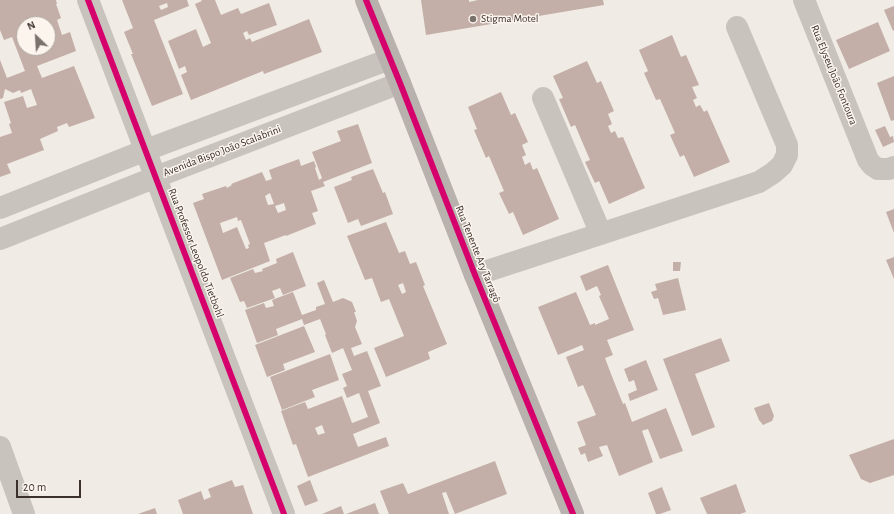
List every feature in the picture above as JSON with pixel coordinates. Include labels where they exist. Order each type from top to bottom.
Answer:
[{"type":"main road","name":"Rua Tenente Ary Tarragô","points":[[366,0],[475,275],[573,514]]},
{"type":"street","name":"Rua Professor Leopoldo Tietbohl","points":[[88,0],[284,514]]},
{"type":"street","name":"Rua Elyseu João Fontoura","points":[[804,0],[868,160],[872,165],[878,168],[889,169],[894,167]]},
{"type":"street","points":[[475,275],[759,182],[773,174],[782,165],[787,155],[786,145],[737,27]]},
{"type":"street","points":[[0,208],[146,150],[390,59]]},
{"type":"street","name":"Avenida Bispo João Scalabrini","points":[[0,239],[400,83]]},
{"type":"street","points":[[542,98],[601,234]]},
{"type":"street","points":[[0,447],[24,514]]},
{"type":"building","points":[[0,0],[56,0],[61,18],[57,20],[62,35],[70,32],[76,51],[37,66],[42,78],[74,66],[95,118],[69,127],[67,123],[57,127],[58,131],[40,139],[44,150],[7,164],[11,173],[0,177],[0,137],[12,133],[9,124],[11,123],[4,102],[23,96],[27,108],[37,105],[31,89],[21,93],[20,90],[13,93],[5,89],[3,98],[0,99],[0,60],[7,78],[25,71],[19,56],[56,56],[56,16],[16,16],[16,47],[12,37],[4,40],[0,30]]},
{"type":"building","points":[[122,0],[187,0],[189,6],[154,20],[183,94],[152,106],[131,54],[133,54],[124,32],[133,28]],"holes":[[[167,3],[168,7],[161,10],[159,6]]]},
{"type":"building","points":[[201,0],[215,0],[221,15],[238,8],[241,14],[269,3],[277,25],[249,35],[247,31],[243,33],[246,40],[250,38],[252,42],[309,19],[322,52],[264,74],[263,71],[191,100],[181,75],[187,72],[185,66],[179,69],[168,41],[196,29],[203,47],[211,43],[195,4],[202,1]]},
{"type":"building","name":"Stigma Motel","points":[[421,0],[469,0],[469,2],[478,0],[603,0],[604,5],[426,35]]},
{"type":"building","points":[[894,6],[894,30],[893,31],[884,10]]},
{"type":"building","points":[[878,22],[890,51],[849,69],[836,40]]},
{"type":"building","points":[[672,35],[681,57],[686,55],[699,85],[692,87],[697,98],[693,100],[696,107],[700,105],[704,112],[707,110],[730,162],[694,177],[684,155],[680,157],[670,135],[675,133],[660,99],[656,100],[644,73],[648,71],[639,50]]},
{"type":"building","points":[[587,61],[597,83],[601,81],[614,111],[608,114],[612,124],[608,126],[611,133],[615,131],[618,138],[623,137],[645,188],[609,204],[599,181],[595,183],[585,162],[590,160],[575,125],[571,127],[559,99],[563,98],[553,76]]},
{"type":"building","points":[[894,76],[894,120],[891,121],[877,83]]},
{"type":"building","points":[[501,92],[511,115],[515,113],[528,142],[522,145],[526,155],[522,157],[525,165],[530,162],[533,170],[537,168],[559,219],[523,235],[513,212],[509,214],[499,193],[504,191],[489,156],[486,158],[474,130],[477,129],[468,107]]},
{"type":"building","points":[[358,124],[372,163],[323,182],[325,186],[311,191],[318,211],[312,213],[316,224],[264,243],[270,261],[222,280],[193,203],[204,199],[202,194],[226,186],[227,188],[232,185],[231,184],[262,172],[266,181],[272,179],[269,170],[299,159],[301,166],[314,161],[319,180],[322,178],[312,152],[341,141],[337,131]],"holes":[[[270,193],[274,204],[268,205],[265,196]],[[284,203],[286,210],[278,213],[275,206]],[[237,217],[238,221],[241,220],[250,244],[248,245],[249,248],[246,249],[237,227],[223,233],[220,223]]]},
{"type":"building","points":[[885,126],[890,137],[893,136],[894,142],[883,147],[875,130]]},
{"type":"building","points":[[373,169],[383,193],[385,192],[393,214],[361,226],[358,219],[348,223],[334,187],[352,180],[351,177]]},
{"type":"building","points":[[894,209],[894,233],[886,212]]},
{"type":"building","points":[[386,222],[399,253],[405,251],[410,264],[416,262],[425,285],[423,286],[447,344],[428,352],[430,359],[386,377],[374,348],[404,336],[389,299],[381,302],[372,278],[365,280],[347,236]],"holes":[[[403,283],[406,292],[402,294],[398,285]]]},
{"type":"building","points":[[293,252],[306,286],[283,295],[280,288],[272,291],[275,298],[247,308],[244,301],[240,302],[230,278],[253,269],[255,273],[263,271],[262,269],[277,263],[276,259]]},
{"type":"building","points":[[894,257],[894,279],[886,260]]},
{"type":"building","points":[[673,262],[681,262],[680,271],[673,271]]},
{"type":"building","points":[[608,265],[634,330],[607,340],[613,355],[605,358],[623,404],[625,403],[632,422],[666,408],[683,451],[660,459],[648,429],[644,430],[642,431],[653,462],[619,476],[607,445],[599,447],[603,456],[588,462],[585,453],[581,455],[578,448],[586,445],[577,422],[596,415],[583,385],[578,387],[566,357],[584,350],[582,345],[558,355],[538,307],[576,292],[590,325],[595,323],[595,325],[609,319],[599,296],[601,295],[597,286],[586,291],[580,276]]},
{"type":"building","points":[[678,278],[686,310],[663,315],[658,298],[654,299],[651,292],[657,290],[655,284]]},
{"type":"building","points":[[324,280],[333,302],[343,298],[352,302],[356,312],[354,312],[357,321],[355,327],[362,344],[351,348],[354,356],[367,351],[381,386],[368,391],[380,423],[353,434],[358,447],[386,437],[389,446],[308,477],[296,444],[293,445],[281,411],[305,402],[308,409],[342,396],[352,423],[368,417],[359,393],[347,398],[343,388],[347,386],[342,374],[352,370],[343,348],[332,353],[320,319],[304,325],[302,319],[276,329],[278,335],[257,343],[245,310],[264,303],[266,308],[274,306],[272,300],[293,292],[302,315],[316,310],[316,307],[325,304],[317,283]],"holes":[[[322,425],[325,433],[318,435],[315,428]]]},
{"type":"building","points":[[304,326],[315,352],[283,364],[285,370],[267,377],[255,345]]},
{"type":"building","points":[[721,338],[730,361],[695,374],[715,427],[692,436],[663,359]]},
{"type":"building","points":[[330,354],[339,380],[312,390],[315,397],[282,410],[270,377]]},
{"type":"building","points":[[646,360],[658,390],[630,401],[628,394],[637,390],[634,380],[629,382],[624,369]]},
{"type":"building","points":[[769,403],[774,416],[772,421],[763,425],[754,408]]},
{"type":"building","points":[[894,439],[894,475],[870,483],[861,479],[849,455]]},
{"type":"building","points":[[495,461],[507,494],[455,514],[446,492],[442,493],[449,514],[389,514],[380,491],[403,483],[408,494]]},
{"type":"building","points":[[232,480],[235,487],[243,485],[253,514],[183,514],[178,500],[201,491],[204,500],[211,497],[208,489]]},
{"type":"building","points":[[310,480],[318,501],[305,506],[297,486]]},
{"type":"building","points":[[736,484],[746,512],[740,514],[707,514],[700,498]]},
{"type":"building","points":[[662,487],[671,510],[656,514],[648,493]]},
{"type":"building","points":[[375,503],[379,514],[346,514]]},
{"type":"building","points":[[341,506],[344,514],[322,514]]},
{"type":"building","points":[[155,508],[157,514],[138,514]]},
{"type":"cycle path","points":[[88,0],[284,514]]},
{"type":"cycle path","points":[[366,0],[475,275],[573,514]]},
{"type":"place","name":"Stigma Motel","points":[[473,19]]}]
